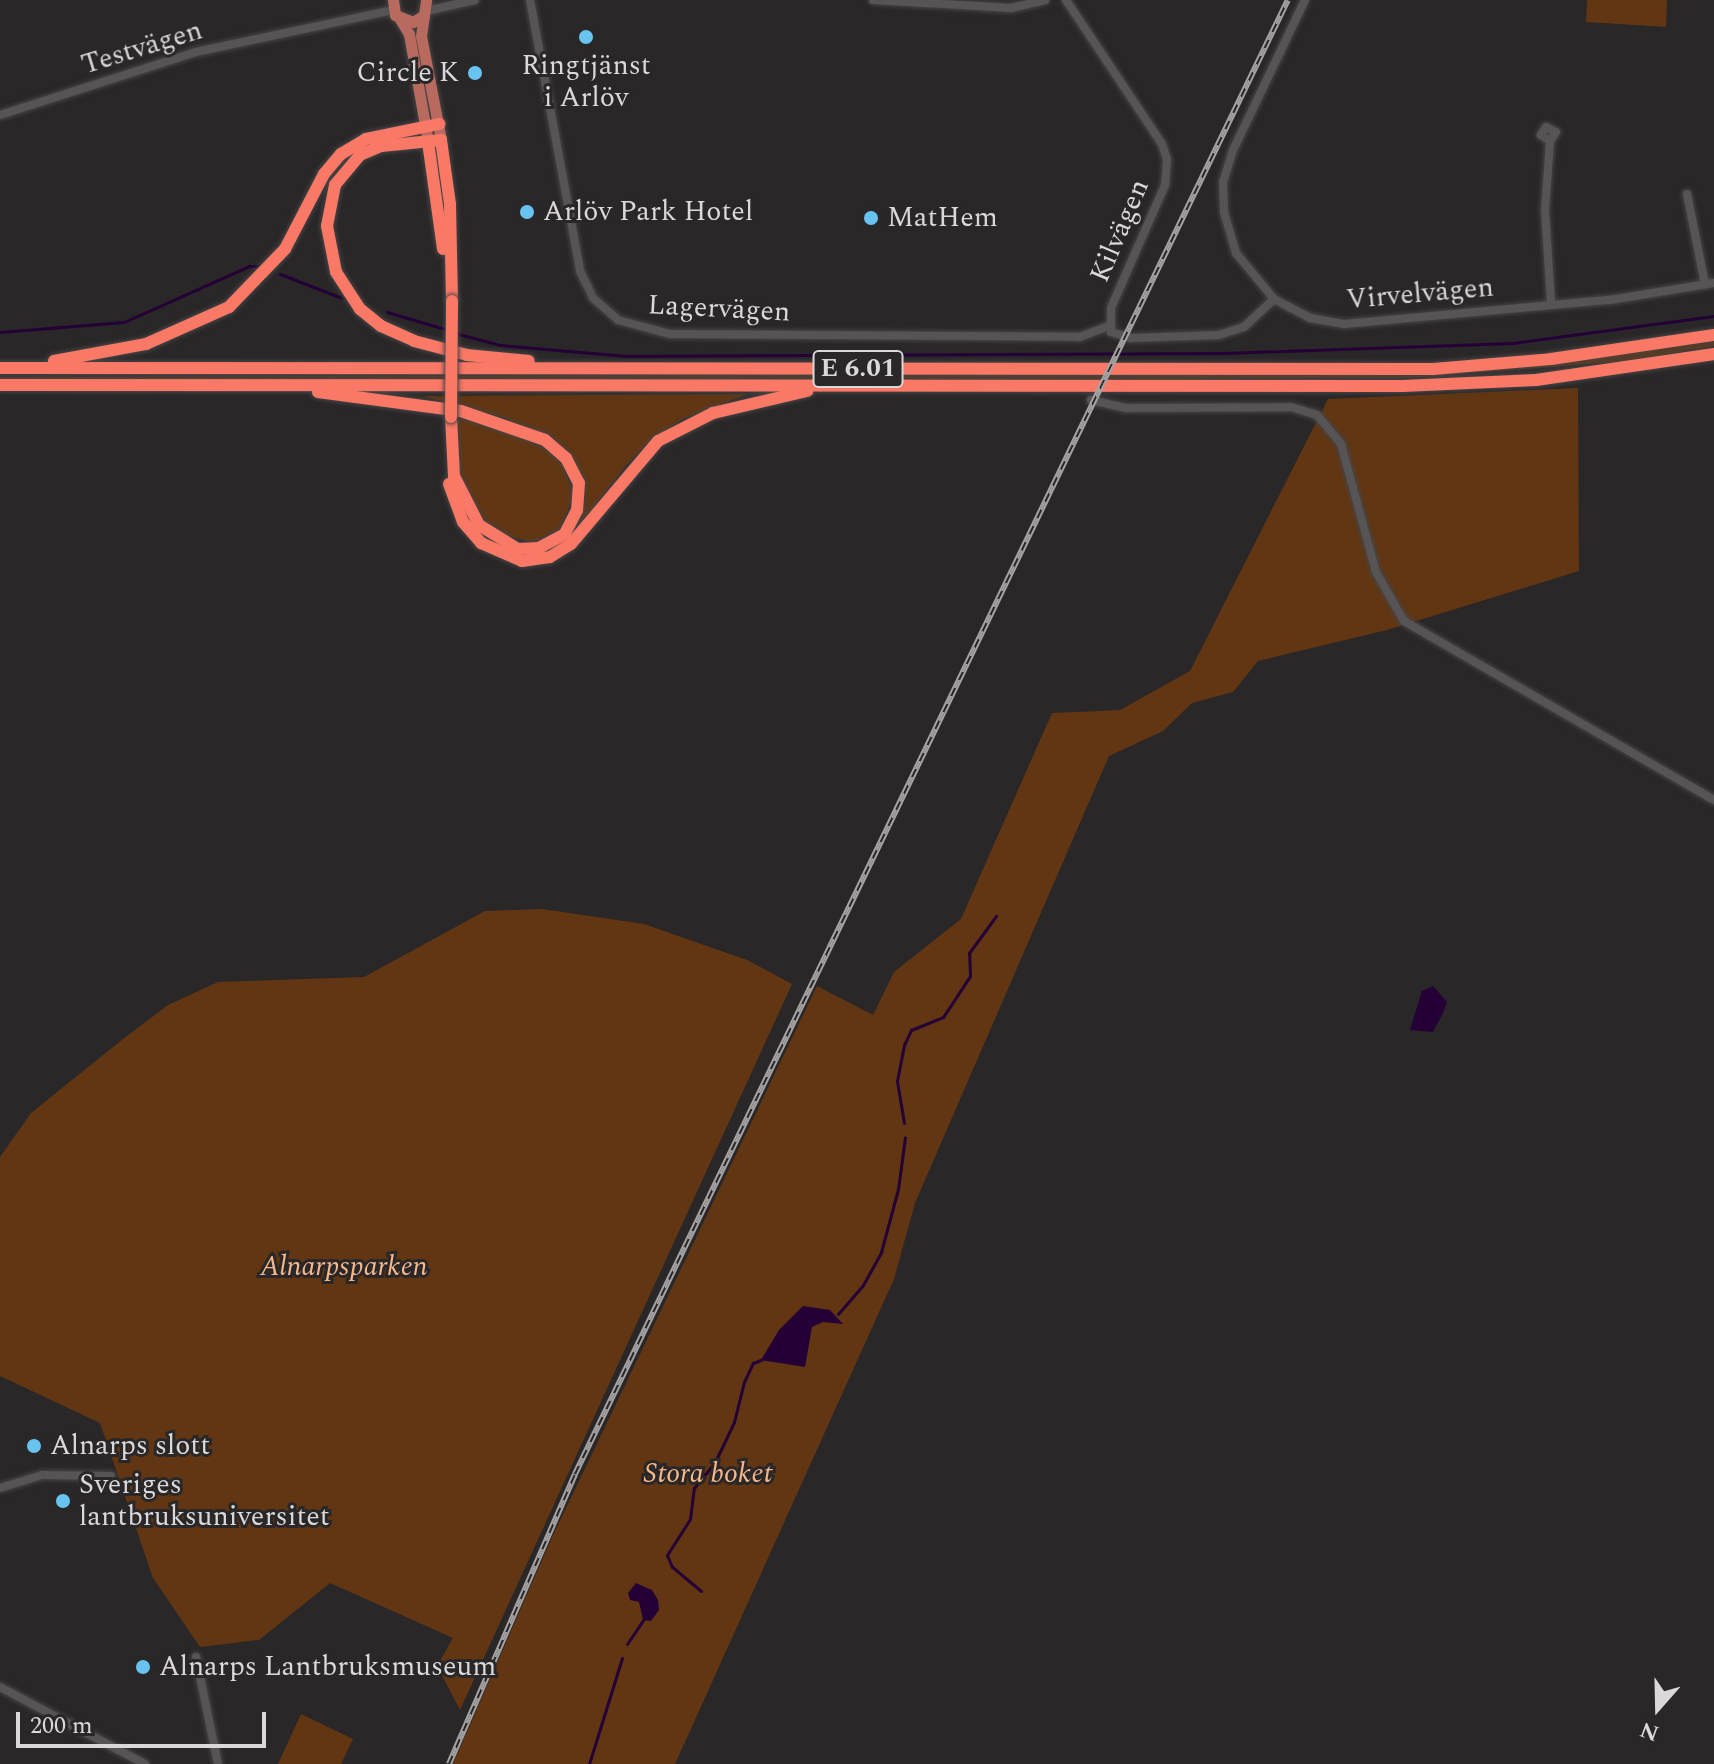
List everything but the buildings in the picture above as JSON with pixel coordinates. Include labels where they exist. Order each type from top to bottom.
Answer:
[{"type":"highway","points":[[0,366],[112,352],[205,321],[268,271],[341,154],[366,139],[432,125]]},
{"type":"highway","points":[[603,369],[467,355],[430,345],[381,326],[348,294],[328,238],[335,185],[349,165],[373,148],[435,141],[449,301],[449,417],[447,477],[463,522],[494,552],[537,561],[571,544],[641,457],[681,426],[742,403],[843,385]]},
{"type":"highway","name":"E 6.01","points":[[0,366],[1433,369],[1551,359],[1714,335]]},
{"type":"highway","name":"E 6.01","points":[[0,385],[1403,386],[1536,380],[1714,354]]},
{"type":"highway","points":[[255,385],[432,405],[535,435],[566,458],[579,483],[577,510],[565,534],[539,548],[518,549],[479,525],[454,476],[449,417]]},
{"type":"main road","points":[[395,10],[413,22],[425,9]]},
{"type":"main road","points":[[425,9],[421,36],[432,125]]},
{"type":"main road","points":[[395,10],[409,34],[435,141]]},
{"type":"street","points":[[425,9],[475,0]]},
{"type":"street","name":"Lagervägen","points":[[530,0],[580,271],[593,298],[618,320],[670,334],[1080,337],[1109,326]]},
{"type":"street","points":[[873,0],[1011,8],[1045,0]]},
{"type":"street","name":"Kilvägen","points":[[1066,0],[1167,159],[1165,185],[1111,308],[1109,326],[1122,337],[1219,335],[1244,327],[1274,299]]},
{"type":"street","name":"Virvelvägen","points":[[1305,0],[1233,150],[1223,182],[1224,212],[1236,253],[1274,299],[1310,318],[1344,324],[1551,304],[1709,283]]},
{"type":"street","name":"Testvägen","points":[[0,115],[196,52],[395,10]]},
{"type":"street","points":[[1550,141],[1545,229],[1551,304]]},
{"type":"street","points":[[1687,194],[1709,283]]},
{"type":"street","points":[[1091,400],[1126,408],[1291,407],[1317,415],[1341,444],[1376,572],[1404,621],[1714,800]]},
{"type":"street","points":[[0,1488],[42,1475],[111,1476]]},
{"type":"street","points":[[196,1657],[218,1764]]},
{"type":"street","points":[[0,1687],[145,1764]]},
{"type":"green space","points":[[1587,0],[1667,0],[1666,27],[1586,22]]},
{"type":"green space","points":[[1714,340],[1714,346],[1625,361],[1408,378],[0,382],[0,377],[997,374],[1567,363]]},
{"type":"green space","name":"Stora boket","points":[[1578,388],[1579,571],[1387,630],[1258,661],[1233,692],[1192,703],[1163,731],[1109,756],[915,1203],[894,1279],[675,1764],[453,1764],[553,1535],[817,986],[873,1015],[894,972],[961,919],[1052,713],[1120,710],[1190,671],[1328,399]]},
{"type":"green space","points":[[748,394],[683,419],[655,437],[627,464],[564,546],[584,507],[585,488],[560,445],[506,418],[422,396]]},
{"type":"green space","points":[[456,414],[537,441],[562,462],[574,495],[560,529],[533,543],[492,531],[470,505],[458,467]]},
{"type":"green space","name":"Alnarpsparken","points":[[542,909],[644,924],[747,960],[792,984],[460,1710],[437,1666],[453,1638],[330,1583],[259,1640],[200,1647],[153,1578],[100,1423],[0,1376],[0,1157],[31,1113],[123,1039],[168,1005],[218,982],[364,977],[485,911]]},
{"type":"green space","points":[[301,1714],[353,1739],[341,1764],[278,1764]]},
{"type":"shaded area","points":[[1433,986],[1447,1002],[1443,1013],[1433,1032],[1410,1030],[1422,991]]},
{"type":"shaded area","points":[[803,1306],[830,1310],[843,1324],[823,1322],[812,1327],[805,1367],[761,1360],[779,1330]]},
{"type":"shaded area","points":[[636,1583],[652,1590],[658,1600],[659,1610],[651,1621],[643,1620],[639,1602],[630,1600],[628,1593]]},
{"type":"waterway","points":[[0,332],[124,322],[249,266],[259,266]]},
{"type":"waterway","points":[[280,274],[342,298]]},
{"type":"waterway","points":[[387,312],[448,330]]},
{"type":"waterway","points":[[455,333],[500,345],[627,356],[1224,353],[1513,343],[1714,316]]},
{"type":"waterway","points":[[904,1123],[897,1081],[904,1045],[911,1030],[943,1017],[970,976],[969,953],[996,916]]},
{"type":"waterway","points":[[838,1314],[863,1285],[881,1252],[898,1189],[905,1137]]},
{"type":"waterway","points":[[701,1591],[672,1567],[667,1555],[690,1519],[694,1488],[715,1462],[734,1422],[744,1382],[753,1363],[761,1360]]},
{"type":"waterway","points":[[627,1644],[643,1620]]},
{"type":"waterway","points":[[589,1764],[622,1658]]},
{"type":"railway","points":[[449,1764],[575,1474],[1288,0]]},
{"type":"place","name":"Ringtjänst i Arlöv","points":[[586,37]]},
{"type":"place","name":"Circle K","points":[[475,73]]},
{"type":"place","name":"Arlöv Park Hotel","points":[[527,212]]},
{"type":"place","name":"MatHem","points":[[871,218]]},
{"type":"place","name":"Alnarps slott","points":[[34,1446]]},
{"type":"place","name":"Sveriges lantbruksuniversitet","points":[[63,1501]]},
{"type":"place","name":"Alnarps Lantbruksmuseum","points":[[143,1667]]}]
